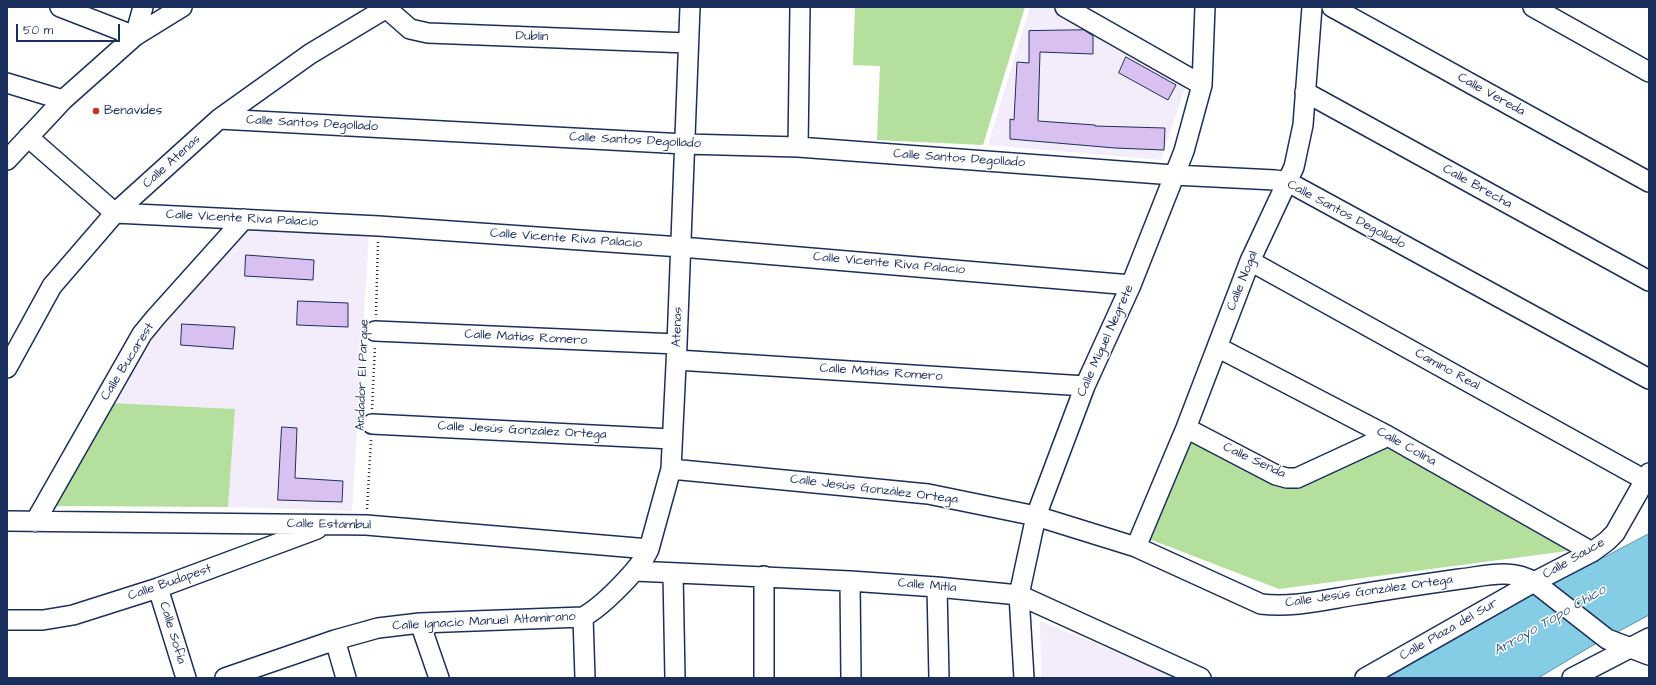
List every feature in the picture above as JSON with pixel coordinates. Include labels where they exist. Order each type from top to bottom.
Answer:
[{"type":"street","points":[[60,7],[135,36]]},
{"type":"street","points":[[135,36],[143,7]]},
{"type":"street","points":[[7,160],[63,100],[135,36],[182,7]]},
{"type":"street","name":"Dublin","points":[[386,7],[410,29],[428,33],[688,43]]},
{"type":"street","name":"Calle Atenas","points":[[7,368],[52,286],[115,213],[219,118],[310,54],[386,7]]},
{"type":"street","name":"Atenas","points":[[583,617],[592,611],[635,572],[645,558],[649,549],[671,469],[690,7]]},
{"type":"street","points":[[798,147],[800,7]]},
{"type":"street","points":[[1065,7],[1202,85]]},
{"type":"street","name":"Calle Miguel Negrete","points":[[1024,678],[1019,595],[1036,516],[1085,386],[1131,285],[1190,134],[1202,85],[1205,7]]},
{"type":"street","name":"Calle Nogal","points":[[1136,547],[1186,428],[1250,261],[1288,182],[1300,146],[1304,125],[1305,92],[1312,7]]},
{"type":"street","name":"Calle Vereda","points":[[1332,7],[1649,182]]},
{"type":"street","points":[[1533,7],[1649,72]]},
{"type":"street","points":[[7,83],[63,100]]},
{"type":"street","name":"Calle Brecha","points":[[1305,92],[1649,281]]},
{"type":"street","name":"Calle Santos Degollado","points":[[219,118],[685,144],[798,147],[1288,182],[1649,379]]},
{"type":"street","points":[[28,137],[115,213]]},
{"type":"street","name":"Calle Vicente Riva Palacio","points":[[115,213],[379,226],[681,247],[1131,285]]},
{"type":"street","name":"Calle Bucarest","points":[[35,522],[142,334],[244,219]]},
{"type":"street","name":"Camino Real","points":[[1250,261],[1647,476]]},
{"type":"street","name":"Calle Matías Romero","points":[[375,331],[677,352],[1085,386]]},
{"type":"street","name":"Calle Colina","points":[[1217,347],[1388,436],[1592,552]]},
{"type":"street","name":"Calle Jesús González Ortega","points":[[372,424],[672,439]]},
{"type":"street","name":"Calle Senda","points":[[1186,428],[1276,475],[1287,478],[1296,478],[1388,436]]},
{"type":"street","name":"Calle Jesús González Ortega","points":[[671,469],[928,494],[1036,516],[1136,547],[1261,604],[1270,605],[1322,601],[1399,588],[1499,574],[1522,575],[1534,582],[1607,639],[1627,648],[1649,655]]},
{"type":"street","name":"Calle Sauce","points":[[1534,582],[1592,552],[1607,541],[1615,533],[1647,476]]},
{"type":"street","name":"Calle Estambul","points":[[7,521],[328,525],[366,524],[649,549]]},
{"type":"street","name":"Calle Budapest","points":[[7,620],[59,618],[73,615],[158,588],[328,525]]},
{"type":"street","name":"Calle Mitla","points":[[635,572],[764,576],[850,581],[937,587],[1019,595],[1201,678]]},
{"type":"street","points":[[673,573],[675,678]]},
{"type":"street","points":[[764,576],[764,678]]},
{"type":"street","points":[[850,581],[851,678]]},
{"type":"street","name":"Calle Plaza del Sur","points":[[1365,678],[1534,582]]},
{"type":"street","points":[[937,587],[939,678]]},
{"type":"street","name":"Calle Sofía","points":[[158,588],[186,678]]},
{"type":"street","points":[[583,617],[584,678]]},
{"type":"street","name":"Calle Ignacio Manuel Altamirano","points":[[225,678],[335,640],[372,629],[420,623],[583,617]]},
{"type":"street","points":[[420,623],[439,678]]},
{"type":"street","points":[[1572,678],[1627,648],[1649,638]]},
{"type":"street","points":[[335,640],[346,678]]},
{"type":"path","name":"Andador El Parque","points":[[366,524],[372,424],[379,226]]},
{"type":"shaded area","points":[[1030,7],[1051,7],[1187,82],[1161,160],[988,145]]},
{"type":"shaded area","points":[[248,227],[369,234],[352,511],[228,507],[235,409],[112,403],[153,339]]},
{"type":"shaded area","points":[[1040,621],[1181,678],[1041,678]]},
{"type":"green space","points":[[855,7],[1025,7],[983,145],[877,140],[880,66],[853,65]]},
{"type":"green space","points":[[112,403],[235,409],[228,507],[54,506]]},
{"type":"green space","points":[[1191,440],[1289,489],[1394,442],[1575,550],[1279,589],[1149,539]]},
{"type":"water","name":"Arroyo Topo Chico","points":[[1649,534],[1649,615],[1595,644],[1538,678],[1387,678],[1536,593]]},
{"type":"building","points":[[1084,30],[1093,36],[1093,54],[1040,52],[1038,121],[1095,126],[1165,128],[1164,150],[1115,148],[1010,139],[1010,119],[1014,120],[1017,62],[1029,63],[1029,31]]},
{"type":"building","points":[[1126,57],[1176,85],[1168,100],[1119,73]]},
{"type":"building","points":[[246,255],[314,260],[313,280],[245,276]]},
{"type":"building","points":[[298,301],[348,303],[348,327],[297,325]]},
{"type":"building","points":[[182,324],[235,327],[233,349],[181,345]]},
{"type":"building","points":[[282,427],[297,428],[295,478],[343,481],[342,502],[278,500]]},
{"type":"place","name":"Benavides","points":[[96,111]]}]
